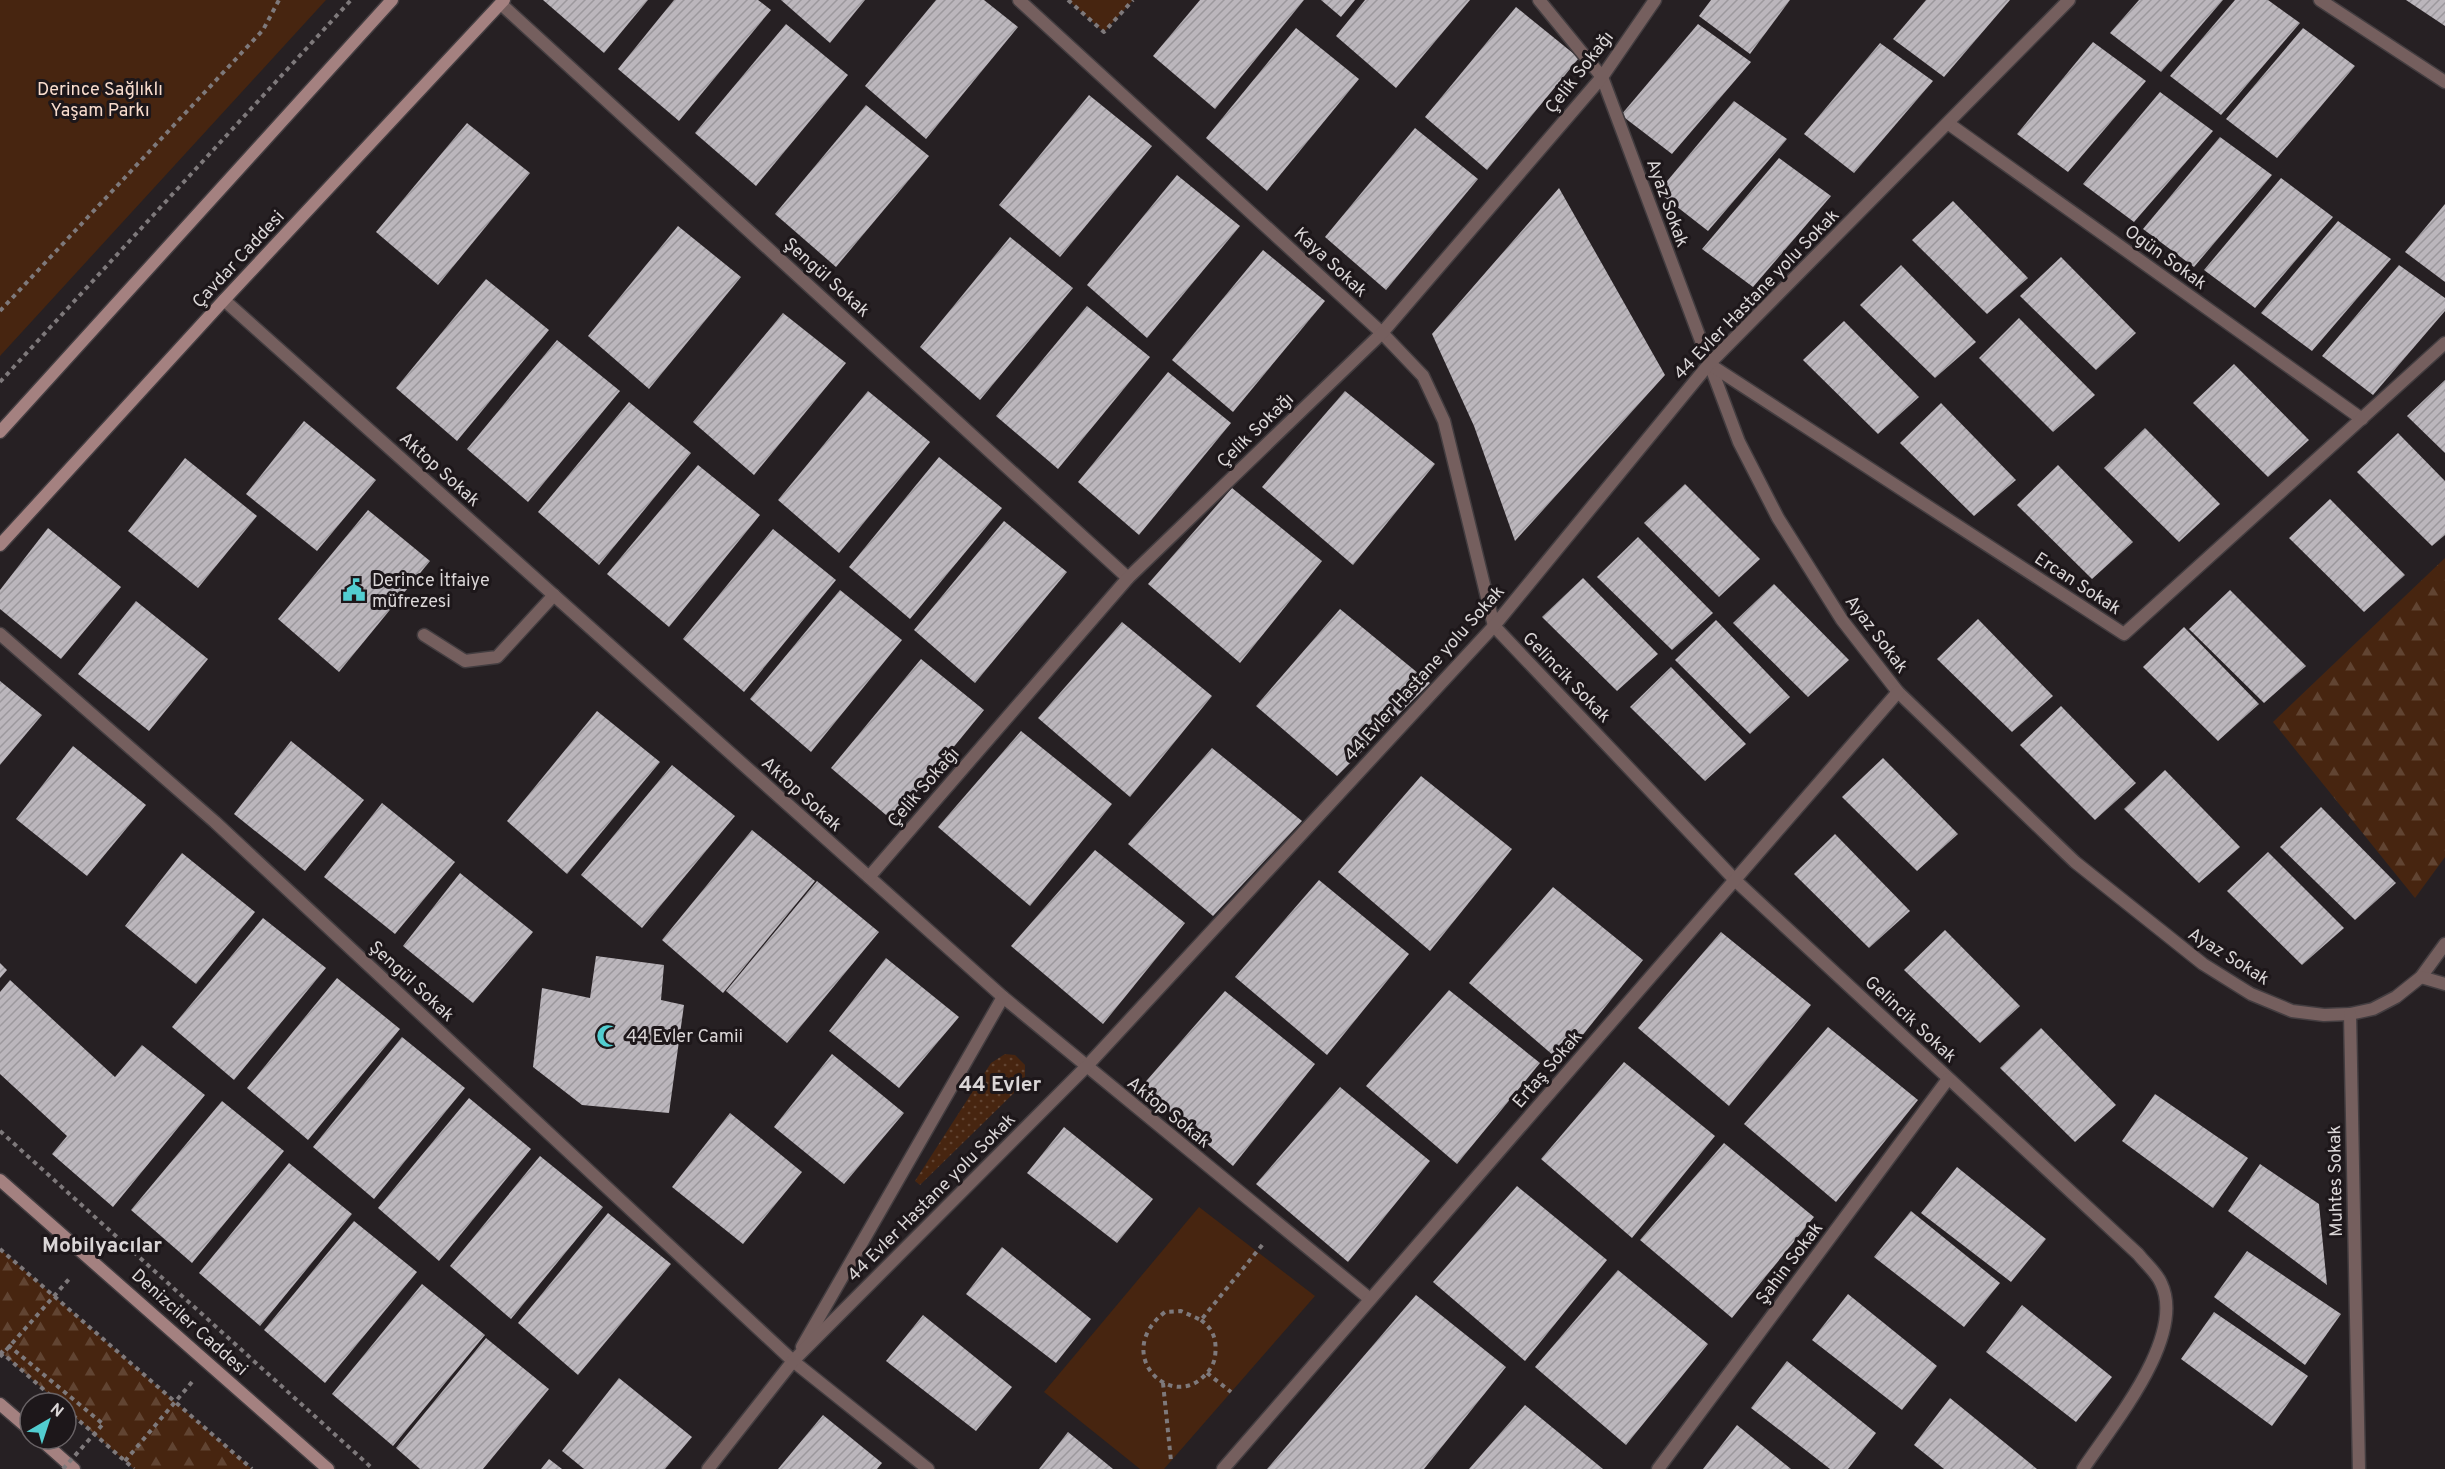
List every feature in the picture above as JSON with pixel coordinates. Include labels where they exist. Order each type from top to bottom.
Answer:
[{"type":"main road","points":[[0,432],[392,0]]},
{"type":"main road","name":"Çavdar Caddesi","points":[[0,545],[224,300],[503,2]]},
{"type":"main road","name":"Denizciler Caddesi","points":[[0,1180],[328,1469]]},
{"type":"main road","points":[[0,1404],[18,1420]]},
{"type":"main road","points":[[54,1451],[74,1469]]},
{"type":"street","name":"Kaya Sokak","points":[[1019,0],[1382,333],[1423,376],[1444,421],[1494,626]]},
{"type":"street","name":"Ayaz Sokak","points":[[1539,0],[1602,77],[1738,442],[1778,518],[1842,620],[1898,692],[2075,862],[2203,964],[2251,994],[2292,1011],[2324,1015],[2350,1014]]},
{"type":"street","name":"Çelik Sokağı","points":[[869,877],[1128,578],[1382,333],[1602,77],[1655,0]]},
{"type":"street","name":"44 Evler Hastane yolu Sokak","points":[[708,1469],[794,1361],[1086,1067],[1494,626],[1709,364],[1949,124],[2069,0]]},
{"type":"street","points":[[2320,0],[2445,82]]},
{"type":"street","name":"Şengül Sokak","points":[[503,2],[1128,578]]},
{"type":"street","name":"Ogün Sokak","points":[[1949,124],[2362,419]]},
{"type":"street","name":"Aktop Sokak","points":[[224,300],[1004,997],[1086,1067],[1370,1299]]},
{"type":"street","name":"Ercan Sokak","points":[[1709,364],[2124,634],[2445,343]]},
{"type":"street","points":[[424,635],[465,660],[497,657],[554,596]]},
{"type":"street","name":"Gelincik Sokak","points":[[1494,626],[1736,880],[2138,1254],[2161,1282],[2167,1305],[2164,1335],[2147,1371],[2083,1469]]},
{"type":"street","name":"Şengül Sokak","points":[[0,634],[214,822],[794,1361],[928,1469]]},
{"type":"street","name":"Ertaş Sokak","points":[[1223,1469],[1898,692]]},
{"type":"street","points":[[2350,1014],[2373,1009],[2396,997],[2421,977],[2445,944]]},
{"type":"street","points":[[2421,977],[2445,984]]},
{"type":"street","name":"44 Evler Hastane yolu Sokak","points":[[794,1361],[1004,997]]},
{"type":"street","name":"Muhtes Sokak","points":[[2350,1014],[2359,1469]]},
{"type":"street","name":"Şahin Sokak","points":[[1658,1469],[1948,1079]]},
{"type":"path","points":[[0,311],[264,30],[279,0]]},
{"type":"path","points":[[0,382],[351,0]]},
{"type":"path","points":[[1068,0],[1104,32],[1133,0]]},
{"type":"path","points":[[0,1131],[373,1469]]},
{"type":"path","points":[[1201,1320],[1278,1224]]},
{"type":"path","points":[[0,1249],[252,1469]]},
{"type":"path","points":[[45,1391],[1,1354],[89,1257]]},
{"type":"path","points":[[1181,1311],[1212,1328],[1216,1342],[1214,1360],[1207,1373],[1195,1384],[1181,1388],[1163,1383],[1152,1373],[1143,1357],[1142,1342],[1147,1330],[1165,1312],[1181,1311]]},
{"type":"path","points":[[8,1345],[103,1424],[63,1469]]},
{"type":"path","points":[[125,1461],[208,1363]]},
{"type":"path","points":[[1207,1373],[1231,1392]]},
{"type":"path","points":[[1163,1383],[1171,1461]]},
{"type":"path","points":[[78,1420],[134,1469]]},
{"type":"green space","name":"Derince Sağlıklı Yaşam Parkı","points":[[0,0],[326,0],[0,356]]},
{"type":"green space","points":[[1068,0],[1133,0],[1104,32]]},
{"type":"green space","points":[[2445,558],[2445,857],[2415,898],[2273,722]]},
{"type":"green space","points":[[1005,1054],[1015,1055],[1025,1065],[1022,1085],[920,1185],[915,1181],[991,1063]]},
{"type":"green space","points":[[1199,1207],[1315,1296],[1164,1469],[1140,1469],[1044,1392]]},
{"type":"green space","points":[[0,1249],[252,1469],[134,1469],[78,1420],[78,1391],[45,1391],[0,1351]]},
{"type":"building","points":[[543,0],[648,0],[604,53]]},
{"type":"building","points":[[674,0],[758,0],[771,10],[679,121],[618,69]]},
{"type":"building","points":[[781,0],[865,0],[830,43]]},
{"type":"building","points":[[936,0],[984,0],[1018,27],[926,139],[865,86]]},
{"type":"building","points":[[1200,0],[1304,0],[1215,109],[1153,56]]},
{"type":"building","points":[[1321,0],[1355,0],[1341,17]]},
{"type":"building","points":[[1365,0],[1470,0],[1396,88],[1336,36]]},
{"type":"building","points":[[1711,0],[1790,0],[1750,54],[1699,16]]},
{"type":"building","points":[[1926,0],[2010,0],[1944,77],[1893,39]]},
{"type":"building","points":[[2139,0],[2223,0],[2161,72],[2110,33]]},
{"type":"building","points":[[2235,0],[2268,0],[2300,23],[2221,115],[2170,76]]},
{"type":"building","points":[[2406,0],[2445,0],[2445,26]]},
{"type":"building","points":[[1516,7],[1579,58],[1487,170],[1425,117]]},
{"type":"building","points":[[786,24],[848,75],[756,186],[695,133]]},
{"type":"building","points":[[1698,24],[1751,62],[1672,154],[1621,115]]},
{"type":"building","points":[[1296,28],[1359,79],[1267,191],[1206,138]]},
{"type":"building","points":[[2303,28],[2355,66],[2277,158],[2226,119]]},
{"type":"building","points":[[2093,42],[2146,81],[2068,172],[2017,134]]},
{"type":"building","points":[[1880,43],[1933,81],[1854,173],[1804,134]]},
{"type":"building","points":[[2160,92],[2213,131],[2134,222],[2083,184]]},
{"type":"building","points":[[1089,95],[1152,146],[1060,257],[999,205]]},
{"type":"building","points":[[1734,101],[1787,139],[1708,231],[1658,192]]},
{"type":"building","points":[[866,105],[929,156],[836,267],[775,214]]},
{"type":"building","points":[[467,123],[530,173],[438,285],[376,232]]},
{"type":"building","points":[[1415,128],[1478,179],[1386,290],[1325,237]]},
{"type":"building","points":[[2220,137],[2272,175],[2194,267],[2143,229]]},
{"type":"building","points":[[1779,158],[1831,196],[1753,287],[1702,249]]},
{"type":"building","points":[[1177,175],[1240,226],[1147,338],[1087,285]]},
{"type":"building","points":[[2281,178],[2333,217],[2255,308],[2204,270]]},
{"type":"building","points":[[1559,188],[1665,375],[1515,541],[1474,426],[1432,334]]},
{"type":"building","points":[[1953,201],[2028,278],[1987,314],[1912,240]]},
{"type":"building","points":[[2445,204],[2445,282],[2405,252]]},
{"type":"building","points":[[2338,221],[2391,259],[2312,351],[2261,313]]},
{"type":"building","points":[[678,226],[741,277],[649,389],[588,336]]},
{"type":"building","points":[[1010,237],[1073,288],[980,400],[920,347]]},
{"type":"building","points":[[1263,250],[1325,301],[1233,412],[1172,360]]},
{"type":"building","points":[[2061,257],[2136,333],[2096,370],[2020,296]]},
{"type":"building","points":[[1901,265],[1976,342],[1935,378],[1860,305]]},
{"type":"building","points":[[2399,265],[2445,298],[2445,311],[2373,395],[2322,356]]},
{"type":"building","points":[[486,279],[549,330],[457,441],[396,388]]},
{"type":"building","points":[[1087,306],[1150,357],[1058,469],[996,416]]},
{"type":"building","points":[[783,313],[846,363],[754,475],[693,422]]},
{"type":"building","points":[[2019,318],[2095,395],[2053,432],[1979,358]]},
{"type":"building","points":[[1844,321],[1919,397],[1878,434],[1803,360]]},
{"type":"building","points":[[557,340],[620,391],[528,502],[467,449]]},
{"type":"building","points":[[2234,364],[2309,440],[2268,477],[2193,403]]},
{"type":"building","points":[[1168,372],[1231,423],[1139,535],[1078,482]]},
{"type":"building","points":[[2445,380],[2445,453],[2407,416]]},
{"type":"building","points":[[868,391],[930,442],[839,553],[778,500]]},
{"type":"building","points":[[1345,391],[1435,464],[1353,565],[1262,487]]},
{"type":"building","points":[[629,402],[691,453],[599,565],[538,512]]},
{"type":"building","points":[[1941,403],[2016,480],[1974,516],[1900,443]]},
{"type":"building","points":[[304,421],[376,480],[317,551],[246,494]]},
{"type":"building","points":[[2145,428],[2220,504],[2179,542],[2104,468]]},
{"type":"building","points":[[2398,433],[2445,481],[2445,535],[2432,546],[2357,472]]},
{"type":"building","points":[[939,457],[1002,508],[910,619],[849,567]]},
{"type":"building","points":[[185,458],[257,516],[198,588],[128,531]]},
{"type":"building","points":[[698,465],[760,515],[669,627],[607,574]]},
{"type":"building","points":[[2058,465],[2133,542],[2092,579],[2017,505]]},
{"type":"building","points":[[1685,484],[1760,559],[1719,597],[1644,523]]},
{"type":"building","points":[[1232,488],[1322,561],[1240,663],[1148,584]]},
{"type":"building","points":[[2330,499],[2405,575],[2364,612],[2289,538]]},
{"type":"building","name":"Derince İtfaiye müfrezesi","points":[[368,510],[430,561],[339,672],[278,619]]},
{"type":"building","points":[[1004,521],[1067,572],[975,683],[914,630]]},
{"type":"building","points":[[48,528],[121,587],[61,659],[0,609],[0,590]]},
{"type":"building","points":[[773,529],[836,580],[744,692],[683,639]]},
{"type":"building","points":[[1638,537],[1713,613],[1672,650],[1597,577]]},
{"type":"building","points":[[1583,578],[1658,654],[1617,691],[1542,617]]},
{"type":"building","points":[[1774,584],[1849,660],[1808,697],[1733,623]]},
{"type":"building","points":[[840,590],[902,640],[811,752],[750,699]]},
{"type":"building","points":[[2230,590],[2306,666],[2264,703],[2189,629]]},
{"type":"building","points":[[136,601],[208,659],[149,731],[78,674]]},
{"type":"building","points":[[1340,609],[1430,683],[1337,776],[1256,706]]},
{"type":"building","points":[[1978,619],[2053,696],[2012,732],[1937,659]]},
{"type":"building","points":[[1716,620],[1790,697],[1750,734],[1675,660]]},
{"type":"building","points":[[1122,622],[1212,696],[1130,797],[1038,718]]},
{"type":"building","points":[[2184,627],[2259,704],[2218,741],[2143,667]]},
{"type":"building","points":[[921,659],[984,710],[893,821],[831,768]]},
{"type":"building","points":[[1671,667],[1746,744],[1705,781],[1630,707]]},
{"type":"building","points":[[0,681],[42,715],[0,765]]},
{"type":"building","points":[[2061,706],[2136,783],[2095,820],[2020,745]]},
{"type":"building","points":[[597,711],[660,762],[567,874],[507,821]]},
{"type":"building","points":[[1021,731],[1112,804],[1030,906],[938,827]]},
{"type":"building","points":[[291,741],[364,800],[305,871],[234,814]]},
{"type":"building","points":[[73,746],[146,805],[87,876],[16,819]]},
{"type":"building","points":[[1212,748],[1302,821],[1213,916],[1128,844]]},
{"type":"building","points":[[1883,758],[1958,834],[1917,871],[1842,797]]},
{"type":"building","points":[[672,765],[735,816],[642,928],[581,875]]},
{"type":"building","points":[[2165,770],[2240,847],[2199,883],[2124,809]]},
{"type":"building","points":[[1421,776],[1512,849],[1430,951],[1338,872]]},
{"type":"building","points":[[382,803],[455,862],[395,934],[324,877]]},
{"type":"building","points":[[2321,807],[2396,883],[2355,920],[2280,847]]},
{"type":"building","points":[[752,830],[815,881],[723,993],[662,940]]},
{"type":"building","points":[[1835,834],[1910,911],[1869,948],[1794,874]]},
{"type":"building","points":[[1095,850],[1185,923],[1103,1024],[1011,946]]},
{"type":"building","points":[[2268,852],[2344,928],[2302,965],[2227,891]]},
{"type":"building","points":[[182,853],[255,912],[196,984],[125,926]]},
{"type":"building","points":[[460,873],[533,932],[473,1003],[403,946]]},
{"type":"building","points":[[1319,880],[1409,954],[1327,1055],[1235,977]]},
{"type":"building","points":[[817,881],[879,932],[787,1043],[726,991]]},
{"type":"building","points":[[1553,887],[1643,960],[1561,1062],[1469,983]]},
{"type":"building","points":[[263,918],[326,968],[234,1080],[172,1027]]},
{"type":"building","points":[[1945,930],[2020,1006],[1980,1043],[1904,970]]},
{"type":"building","points":[[1721,932],[1811,1005],[1729,1106],[1638,1028]]},
{"type":"building","name":"44 Evler Camii","points":[[596,956],[664,965],[661,1000],[684,1005],[669,1113],[582,1105],[533,1067],[542,988],[590,998]]},
{"type":"building","points":[[886,958],[959,1017],[899,1088],[829,1031]]},
{"type":"building","points":[[0,963],[7,970],[0,978]]},
{"type":"building","points":[[337,978],[400,1029],[308,1140],[247,1088]]},
{"type":"building","points":[[10,980],[115,1077],[142,1045],[205,1095],[113,1207],[52,1154],[67,1136],[0,1074],[0,992]]},
{"type":"building","points":[[1449,990],[1540,1063],[1457,1164],[1366,1086]]},
{"type":"building","points":[[1225,991],[1315,1064],[1233,1166],[1141,1087]]},
{"type":"building","points":[[1828,1027],[1918,1100],[1836,1202],[1744,1124]]},
{"type":"building","points":[[2041,1028],[2116,1105],[2075,1142],[2000,1068]]},
{"type":"building","points":[[402,1037],[465,1088],[374,1199],[313,1147]]},
{"type":"building","points":[[832,1054],[904,1113],[844,1184],[774,1127]]},
{"type":"building","points":[[1624,1062],[1715,1136],[1632,1238],[1541,1159]]},
{"type":"building","points":[[1340,1087],[1430,1161],[1348,1262],[1256,1184]]},
{"type":"building","points":[[2155,1094],[2248,1158],[2213,1208],[2122,1141]]},
{"type":"building","points":[[469,1098],[531,1149],[439,1261],[378,1208]]},
{"type":"building","points":[[222,1101],[284,1151],[192,1263],[131,1210]]},
{"type":"building","points":[[730,1113],[802,1172],[743,1244],[672,1187]]},
{"type":"building","points":[[1064,1127],[1153,1199],[1117,1243],[1027,1173]]},
{"type":"building","points":[[1724,1143],[1814,1217],[1732,1318],[1640,1240]]},
{"type":"building","points":[[540,1156],[603,1207],[511,1319],[450,1266]]},
{"type":"building","points":[[289,1163],[352,1214],[260,1326],[199,1273]]},
{"type":"building","points":[[2260,1164],[2319,1204],[2327,1285],[2228,1211]]},
{"type":"building","points":[[1957,1167],[2046,1239],[2011,1282],[1921,1213]]},
{"type":"building","points":[[1517,1186],[1607,1260],[1525,1361],[1433,1282]]},
{"type":"building","points":[[1911,1211],[2000,1283],[1964,1327],[1874,1257]]},
{"type":"building","points":[[608,1213],[671,1264],[578,1375],[518,1323]]},
{"type":"building","points":[[354,1221],[417,1272],[325,1383],[264,1330]]},
{"type":"building","points":[[1002,1247],[1091,1319],[1056,1363],[966,1294]]},
{"type":"building","points":[[2247,1251],[2341,1314],[2305,1365],[2214,1297]]},
{"type":"building","points":[[1618,1270],[1708,1344],[1626,1445],[1535,1367]]},
{"type":"building","points":[[422,1284],[485,1335],[393,1446],[332,1394]]},
{"type":"building","points":[[1848,1294],[1937,1366],[1902,1410],[1812,1340]]},
{"type":"building","points":[[1416,1295],[1506,1367],[1424,1469],[1267,1469]]},
{"type":"building","points":[[2022,1305],[2112,1377],[2076,1422],[1986,1352]]},
{"type":"building","points":[[2214,1312],[2308,1376],[2272,1426],[2181,1359]]},
{"type":"building","points":[[923,1315],[1012,1387],[976,1431],[886,1361]]},
{"type":"building","points":[[486,1338],[549,1389],[483,1469],[420,1469],[396,1448]]},
{"type":"building","points":[[1787,1361],[1876,1433],[1848,1469],[1830,1469],[1751,1408]]},
{"type":"building","points":[[619,1378],[692,1437],[665,1469],[584,1469],[562,1451]]},
{"type":"building","points":[[1950,1398],[2037,1469],[1944,1469],[1914,1445]]},
{"type":"building","points":[[1525,1405],[1603,1469],[1469,1469]]},
{"type":"building","points":[[823,1415],[882,1463],[877,1469],[778,1469]]},
{"type":"building","points":[[1737,1425],[1791,1469],[1703,1469]]},
{"type":"building","points":[[1068,1432],[1113,1469],[1039,1469]]},
{"type":"building","points":[[549,1459],[562,1469],[541,1469]]},
{"type":"place","name":"Derince İtfaiye müfrezesi","points":[[354,590]]},
{"type":"place","name":"44 Evler Camii","points":[[608,1036]]},
{"type":"district","name":"44 Evler","points":[[1000,1084]]},
{"type":"district","name":"Mobilyacılar","points":[[102,1245]]}]
